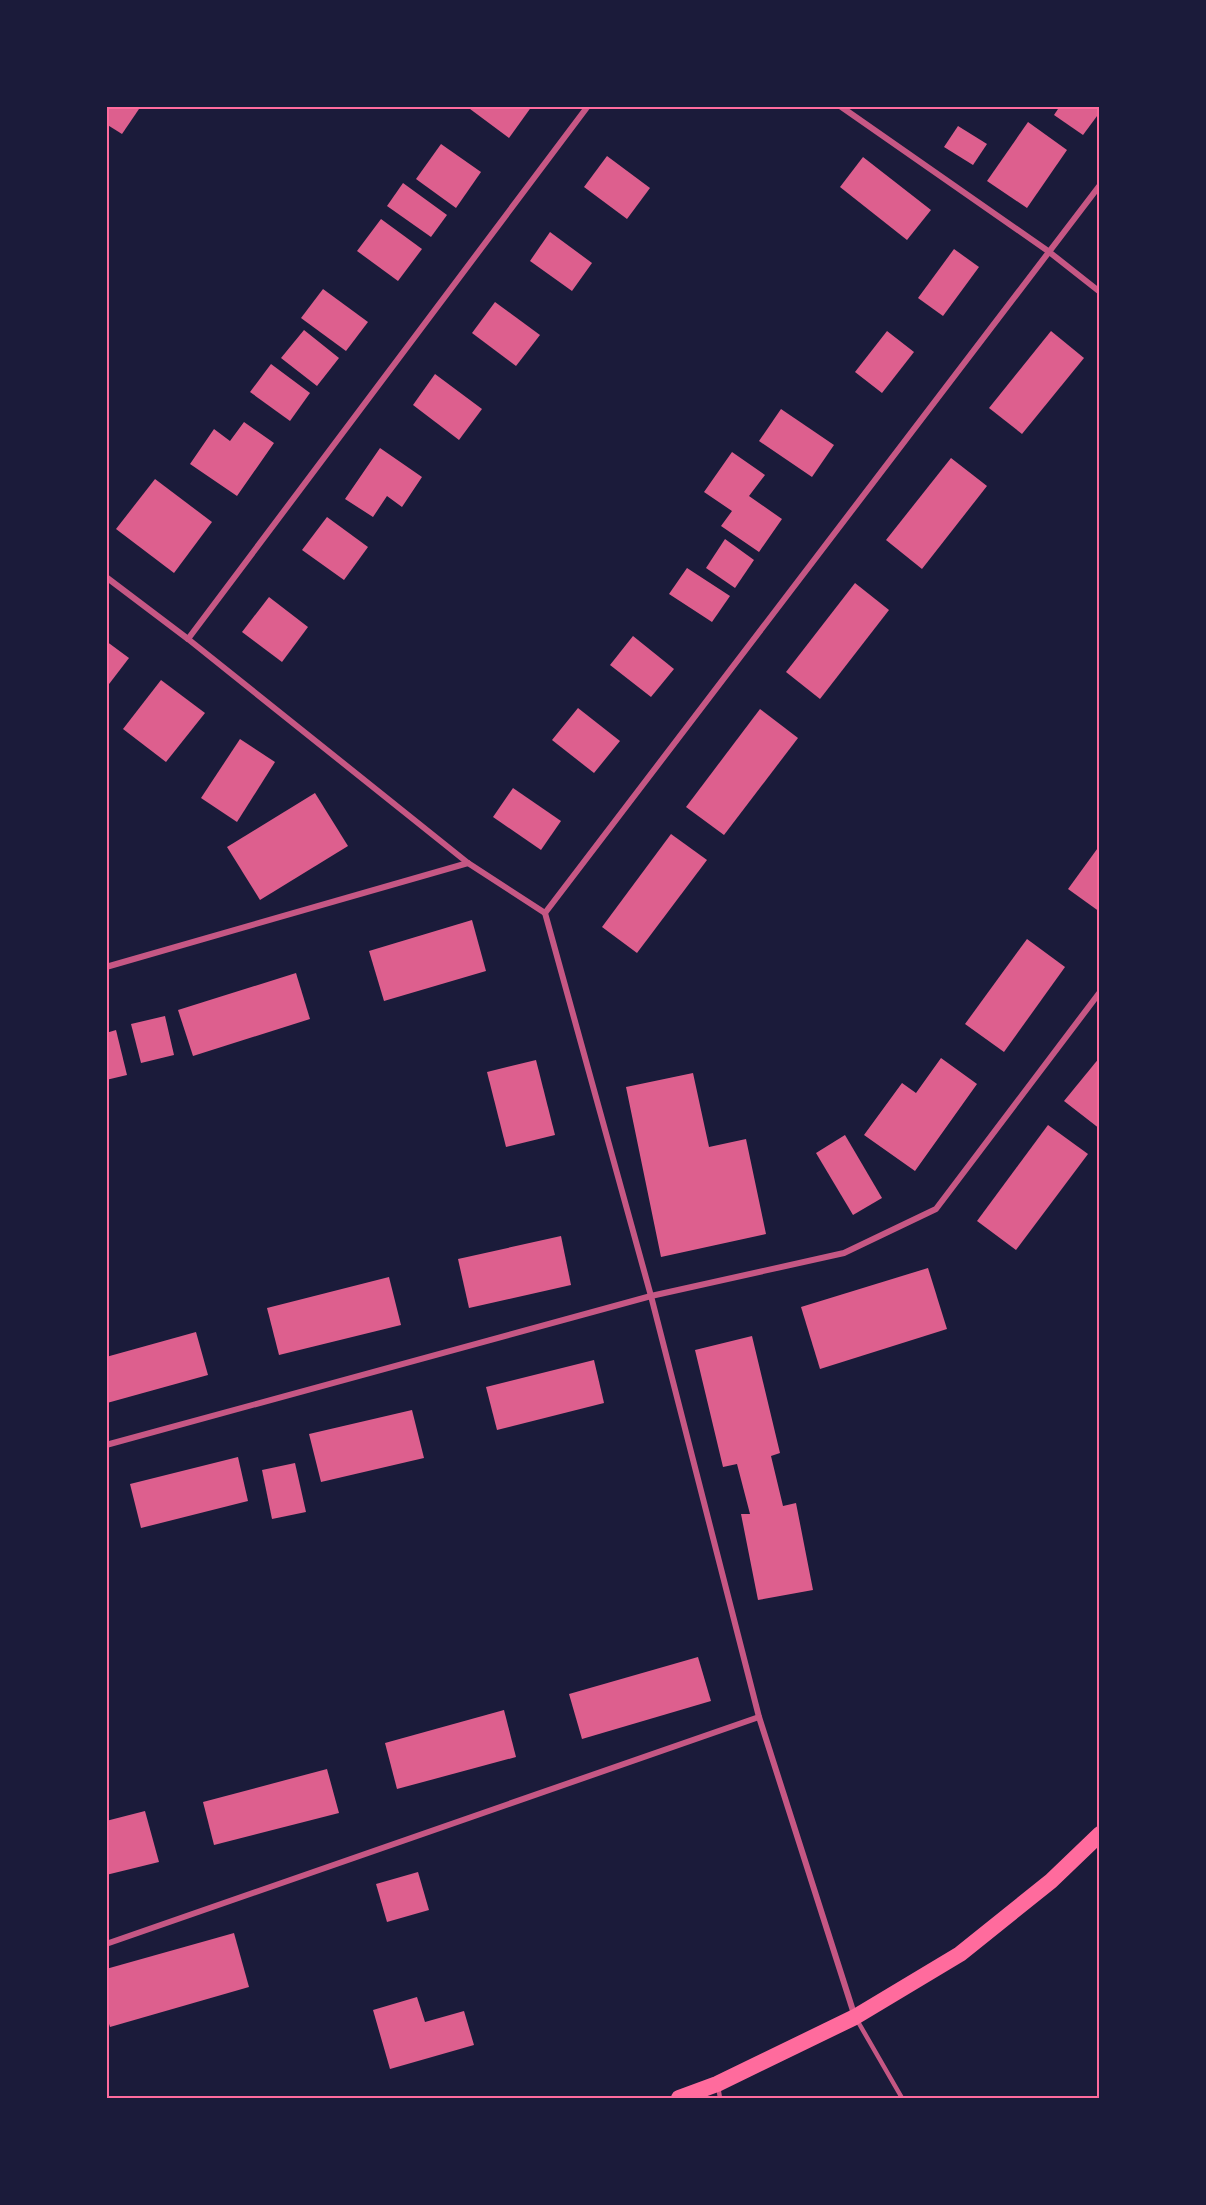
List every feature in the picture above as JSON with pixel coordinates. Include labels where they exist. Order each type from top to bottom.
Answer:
[{"type":"highway","points":[[680,2098],[719,2091],[855,2017],[960,1954],[1051,1881],[1100,1834]]},
{"type":"street","points":[[188,639],[588,106]]},
{"type":"street","points":[[840,106],[1048,251],[1100,292]]},
{"type":"street","points":[[545,913],[1100,184]]},
{"type":"street","points":[[106,577],[188,639],[468,863],[545,913],[651,1296],[759,1717],[855,2017]]},
{"type":"street","points":[[106,967],[468,863]]},
{"type":"street","points":[[106,1445],[651,1296],[844,1253],[936,1209],[1100,992]]},
{"type":"street","points":[[106,1944],[759,1717]]},
{"type":"lane","points":[[855,2017],[902,2098]]},
{"type":"building","points":[[106,106],[135,106],[139,109],[122,134],[106,124]]},
{"type":"building","points":[[466,106],[532,106],[509,138]]},
{"type":"building","points":[[1060,106],[1100,106],[1100,112],[1083,135],[1054,115]]},
{"type":"building","points":[[1028,122],[1067,150],[1027,208],[987,181]]},
{"type":"building","points":[[958,126],[987,144],[973,165],[944,147]]},
{"type":"building","points":[[441,144],[481,172],[456,208],[416,179]]},
{"type":"building","points":[[607,156],[650,188],[627,219],[584,187]]},
{"type":"building","points":[[863,157],[931,210],[907,240],[840,187]]},
{"type":"building","points":[[403,183],[447,215],[431,237],[387,206]]},
{"type":"building","points":[[381,219],[422,249],[398,281],[357,251]]},
{"type":"building","points":[[550,232],[592,263],[572,291],[530,261]]},
{"type":"building","points":[[954,249],[979,267],[943,316],[918,298]]},
{"type":"building","points":[[323,289],[368,322],[346,351],[301,318]]},
{"type":"building","points":[[495,302],[540,335],[516,366],[472,333]]},
{"type":"building","points":[[304,330],[339,358],[317,386],[281,358]]},
{"type":"building","points":[[887,331],[914,352],[882,393],[855,372]]},
{"type":"building","points":[[1051,331],[1084,358],[1022,434],[989,408]]},
{"type":"building","points":[[271,364],[310,393],[290,421],[250,392]]},
{"type":"building","points":[[435,374],[482,409],[459,440],[413,405]]},
{"type":"building","points":[[781,409],[834,445],[812,477],[759,441]]},
{"type":"building","points":[[244,422],[274,443],[237,496],[190,464],[214,429],[230,441]]},
{"type":"building","points":[[380,448],[422,477],[402,507],[387,496],[373,517],[345,499]]},
{"type":"building","points":[[732,452],[765,475],[749,496],[782,519],[759,552],[721,526],[732,511],[704,492]]},
{"type":"building","points":[[951,458],[987,486],[922,569],[886,540]]},
{"type":"building","points":[[155,479],[212,522],[174,573],[116,529]]},
{"type":"building","points":[[327,517],[368,547],[344,580],[302,550]]},
{"type":"building","points":[[725,539],[754,560],[735,588],[706,568]]},
{"type":"building","points":[[687,568],[730,596],[712,622],[669,594]]},
{"type":"building","points":[[855,583],[889,610],[820,699],[786,672]]},
{"type":"building","points":[[269,597],[308,627],[282,662],[242,632]]},
{"type":"building","points":[[633,636],[674,669],[651,697],[610,665]]},
{"type":"building","points":[[106,641],[129,658],[106,688]]},
{"type":"building","points":[[161,680],[205,713],[166,762],[123,729]]},
{"type":"building","points":[[578,708],[620,741],[594,773],[552,740]]},
{"type":"building","points":[[760,709],[798,738],[724,835],[686,807]]},
{"type":"building","points":[[240,739],[275,762],[237,822],[201,798]]},
{"type":"building","points":[[513,788],[561,821],[541,850],[493,817]]},
{"type":"building","points":[[315,793],[348,846],[260,900],[227,847]]},
{"type":"building","points":[[671,834],[707,860],[637,953],[602,927]]},
{"type":"building","points":[[1100,845],[1100,912],[1068,889]]},
{"type":"building","points":[[472,920],[486,971],[384,1001],[369,951]]},
{"type":"building","points":[[1027,939],[1065,967],[1004,1052],[965,1024]]},
{"type":"building","points":[[296,973],[310,1019],[193,1056],[178,1010]]},
{"type":"building","points":[[165,1016],[174,1055],[141,1063],[131,1024]]},
{"type":"building","points":[[116,1030],[127,1075],[106,1080],[106,1033]]},
{"type":"building","points":[[1100,1057],[1100,1129],[1064,1101]]},
{"type":"building","points":[[941,1058],[977,1084],[915,1171],[864,1135],[902,1083],[916,1093]]},
{"type":"building","points":[[536,1060],[555,1135],[506,1147],[487,1072]]},
{"type":"building","points":[[693,1073],[709,1147],[746,1139],[766,1234],[661,1257],[626,1087]]},
{"type":"building","points":[[1048,1125],[1088,1154],[1016,1250],[977,1221]]},
{"type":"building","points":[[845,1135],[882,1198],[853,1215],[816,1153]]},
{"type":"building","points":[[561,1236],[571,1285],[469,1308],[458,1259]]},
{"type":"building","points":[[928,1268],[947,1329],[820,1369],[801,1307]]},
{"type":"building","points":[[389,1277],[401,1325],[279,1355],[267,1308]]},
{"type":"building","points":[[196,1332],[208,1375],[107,1403],[106,1357]]},
{"type":"building","points":[[752,1336],[780,1453],[771,1456],[783,1506],[796,1503],[813,1590],[758,1600],[741,1514],[750,1514],[737,1464],[723,1467],[695,1350]]},
{"type":"building","points":[[594,1360],[604,1403],[497,1430],[486,1387]]},
{"type":"building","points":[[412,1410],[424,1458],[321,1482],[309,1434]]},
{"type":"building","points":[[238,1457],[248,1501],[141,1528],[130,1484]]},
{"type":"building","points":[[295,1463],[306,1512],[272,1519],[262,1470]]},
{"type":"building","points":[[698,1657],[711,1701],[582,1739],[569,1694]]},
{"type":"building","points":[[504,1710],[516,1757],[397,1789],[385,1743]]},
{"type":"building","points":[[327,1769],[339,1813],[214,1845],[203,1802]]},
{"type":"building","points":[[145,1811],[159,1862],[106,1875],[106,1821]]},
{"type":"building","points":[[418,1872],[429,1910],[387,1922],[376,1884]]},
{"type":"building","points":[[234,1933],[249,1987],[110,2027],[106,2014],[106,1969]]},
{"type":"building","points":[[417,1997],[425,2022],[464,2011],[474,2045],[390,2069],[373,2010]]}]
